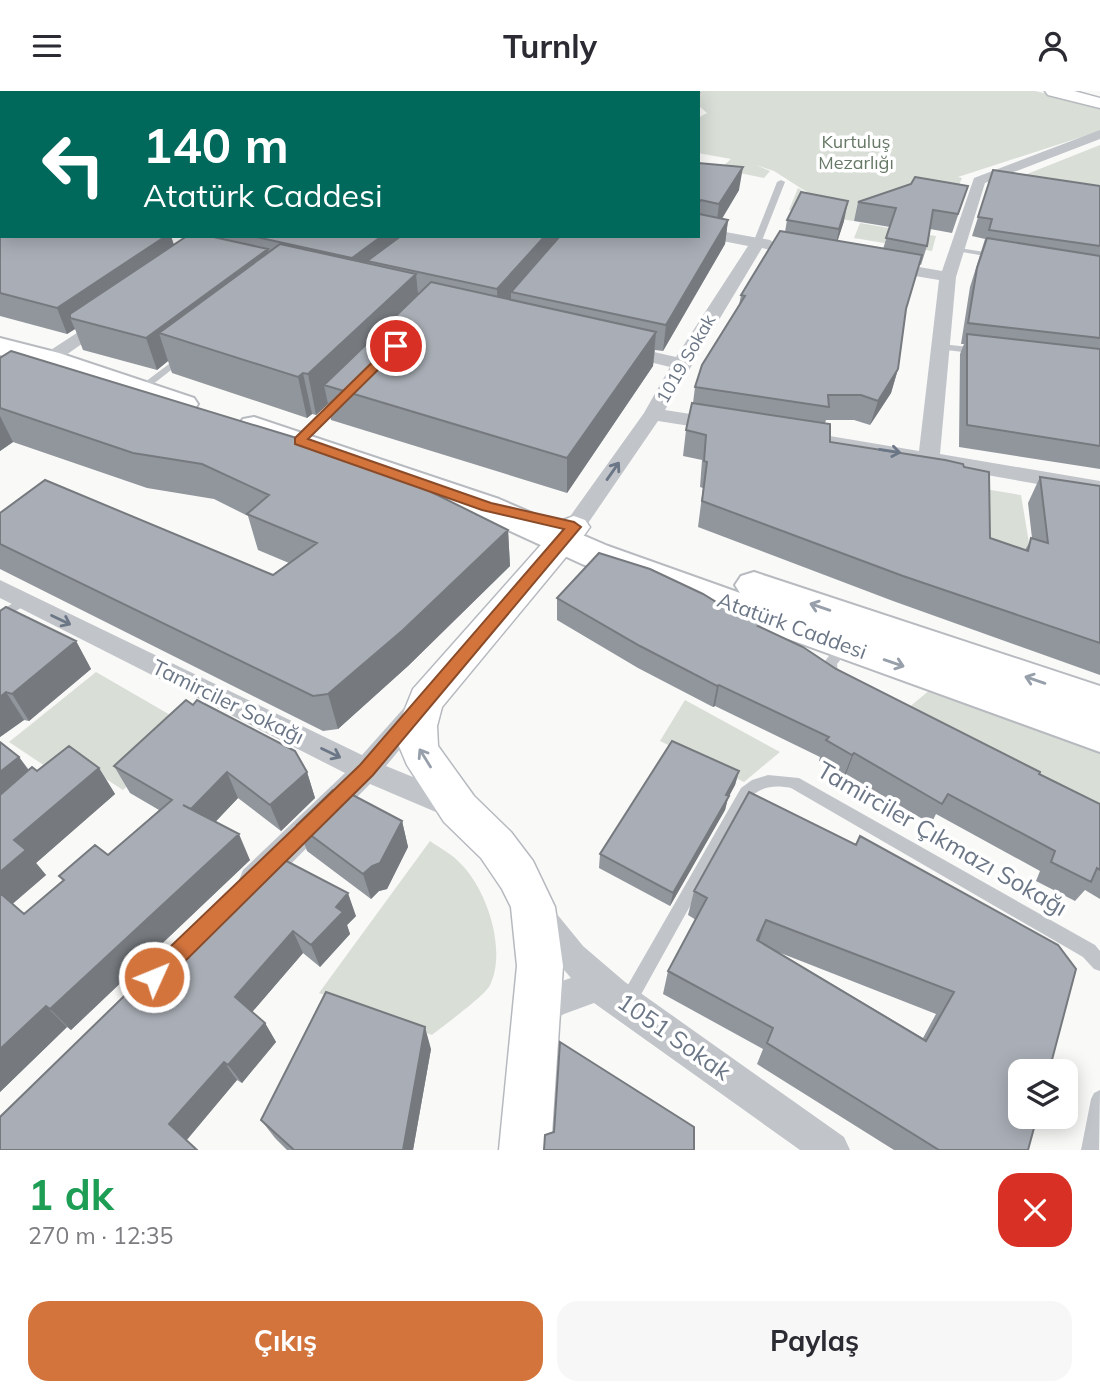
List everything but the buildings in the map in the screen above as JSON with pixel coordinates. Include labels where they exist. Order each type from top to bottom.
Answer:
[{"type":"main road","points":[[1054,91],[1100,103]]},
{"type":"main road","name":"Atatürk Caddesi","points":[[0,346],[49,359],[300,441],[568,534],[738,607],[1100,735]]},
{"type":"main road","name":"Atatürk Caddesi","points":[[568,534],[602,533],[1100,702]]},
{"type":"main road","points":[[426,700],[568,534]]},
{"type":"main road","name":"Tamirciler Sokağı","points":[[426,700],[417,726],[418,745],[459,809],[496,845],[518,876],[533,907],[540,966],[525,1150]]},
{"type":"street","points":[[979,181],[1100,134]]},
{"type":"street","points":[[979,181],[1006,185]]},
{"type":"street","points":[[929,457],[948,277],[979,181]]},
{"type":"street","points":[[700,232],[784,248]]},
{"type":"street","name":"1019 Sokak","points":[[568,534],[653,414],[681,363],[757,243]]},
{"type":"street","points":[[866,262],[948,277]]},
{"type":"street","points":[[0,392],[117,311]]},
{"type":"street","points":[[603,346],[681,363]]},
{"type":"street","points":[[653,414],[741,428]]},
{"type":"street","points":[[808,438],[1100,488]]},
{"type":"street","name":"Tamirciler Sokağı","points":[[12,595],[366,770],[459,809]]},
{"type":"street","points":[[237,895],[366,770],[426,700]]},
{"type":"street","name":"1051 Sokak","points":[[533,907],[552,935],[572,957],[620,999],[831,1150]]},
{"type":"street","points":[[535,1014],[552,1002],[594,986],[620,999]]},
{"type":"lane","name":"1019 Sokak","points":[[757,243],[781,182]]},
{"type":"lane","points":[[956,249],[1008,257]]},
{"type":"lane","points":[[941,347],[994,353]]},
{"type":"lane","points":[[140,390],[193,349]]},
{"type":"lane","points":[[300,441],[348,393]]},
{"type":"lane","points":[[0,617],[12,595]]},
{"type":"lane","points":[[738,607],[767,633]]},
{"type":"lane","points":[[817,672],[841,687],[830,671],[830,663],[837,655],[859,650]]},
{"type":"lane","name":"Tamirciler Çıkmazı Sokağı","points":[[620,999],[746,792],[758,781],[775,779],[794,782],[1089,951],[1100,963]]},
{"type":"lane","points":[[1090,1150],[1100,1099]]},
{"type":"green space","name":"Kurtuluş Mezarlığı","points":[[700,91],[1035,91],[1100,106],[1100,131],[958,177],[962,178],[952,201],[919,189],[853,221],[789,210],[798,188],[843,215],[774,171],[756,165],[770,171],[764,178],[720,169],[731,159],[700,153],[700,117],[707,113],[700,107]]},
{"type":"green space","points":[[1100,145],[1100,187],[1022,176]]},
{"type":"green space","points":[[860,223],[936,236],[932,251],[854,238]]},
{"type":"green space","points":[[979,488],[1021,495],[1031,555],[985,548]]},
{"type":"green space","points":[[96,672],[191,727],[123,790],[66,753],[48,768],[9,742]]},
{"type":"green space","points":[[931,689],[1100,750],[1100,817],[907,709]]},
{"type":"green space","points":[[685,700],[780,752],[744,782],[660,741]]},
{"type":"green space","points":[[430,841],[458,861],[479,889],[492,921],[496,955],[495,971],[487,990],[432,1035],[319,993]]},
{"type":"route","points":[[154,977],[366,770],[574,527],[487,507],[300,441],[396,346]]}]
